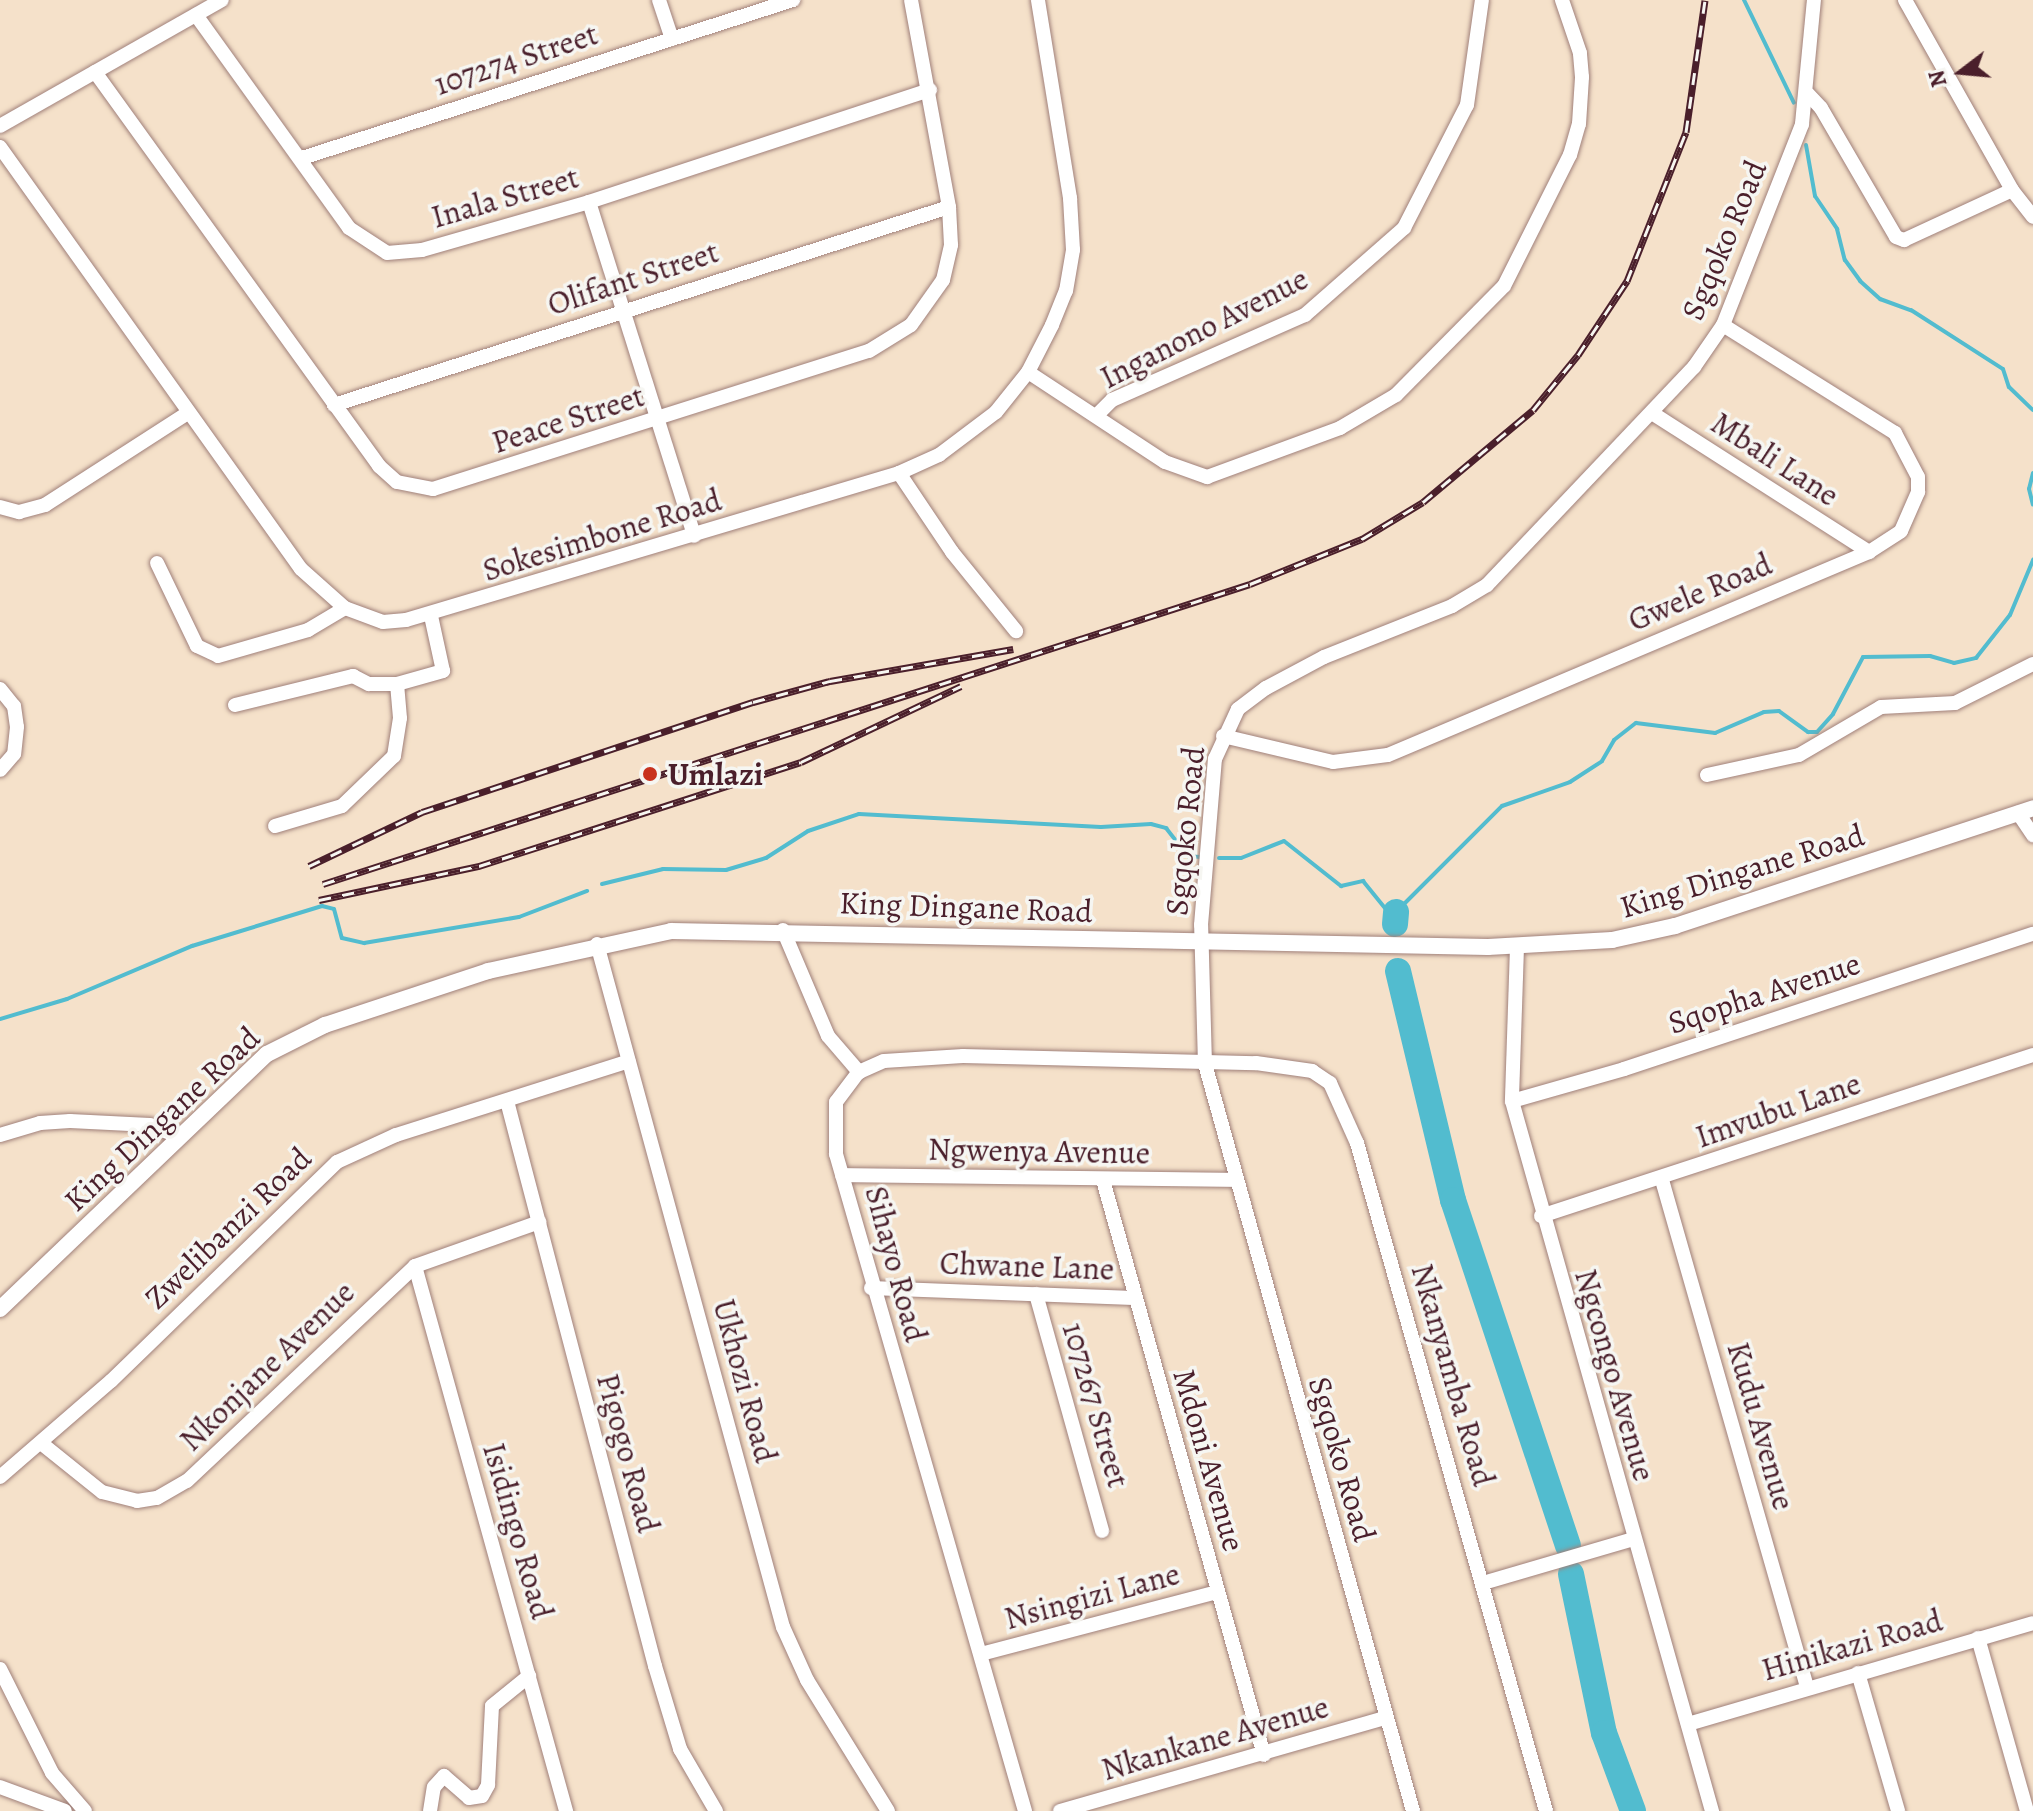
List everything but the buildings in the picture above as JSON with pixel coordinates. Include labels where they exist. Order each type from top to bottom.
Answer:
[{"type":"street","points":[[0,126],[222,0]]},
{"type":"street","points":[[659,0],[672,39]]},
{"type":"street","name":"107274 Street","points":[[302,158],[793,0]]},
{"type":"street","name":"Peace Street","points":[[95,72],[379,466],[397,482],[433,489],[657,420],[895,338],[943,280],[951,245],[949,207],[930,90],[911,0]]},
{"type":"street","name":"Sokesimbone Road","points":[[1,152],[301,569],[345,608],[383,622],[431,616],[899,473],[969,435],[996,412],[1028,372],[1066,291],[1073,250],[1070,198],[1038,0]]},
{"type":"street","name":"Inganono Avenue","points":[[1096,416],[1112,400],[1305,315],[1404,228],[1467,105],[1482,0]]},
{"type":"street","points":[[1028,372],[1165,462],[1207,477],[1340,428],[1396,395],[1504,286],[1570,155],[1579,124],[1582,77],[1580,53],[1562,0]]},
{"type":"street","name":"Sgqoko Road","points":[[1413,1811],[1205,1064],[1201,941],[1215,759],[1238,709],[1266,688],[1324,657],[1452,606],[1487,585],[1694,367],[1723,325],[1802,124],[1808,94],[1814,0]]},
{"type":"street","points":[[1905,0],[2012,190],[2033,217]]},
{"type":"street","name":"Inala Street","points":[[196,15],[302,158],[349,228],[387,253],[422,250],[589,202],[930,90]]},
{"type":"street","points":[[1808,94],[1821,108],[1896,237],[1904,240],[2012,190]]},
{"type":"street","points":[[589,202],[694,536]]},
{"type":"street","name":"Olifant Street","points":[[334,405],[949,207]]},
{"type":"street","name":"Gwele Road","points":[[1223,736],[1333,762],[1375,759],[1869,552],[1901,531],[1911,516],[1918,477],[1895,433],[1723,325]]},
{"type":"street","points":[[0,507],[19,512],[45,505],[188,413]]},
{"type":"street","name":"Mbali Lane","points":[[1652,413],[1869,552]]},
{"type":"street","points":[[899,473],[952,552],[1016,631]]},
{"type":"street","points":[[157,563],[197,646],[218,656],[308,630],[345,608]]},
{"type":"street","points":[[235,705],[353,676],[369,684],[397,684],[443,671],[431,616]]},
{"type":"street","points":[[1707,775],[1799,755],[1881,707],[1955,703],[2033,664]]},
{"type":"street","points":[[275,826],[342,806],[394,756],[400,718],[397,684]]},
{"type":"street","points":[[0,689],[14,706],[17,727],[14,754],[0,770]]},
{"type":"street","points":[[2026,811],[2033,835]]},
{"type":"street","name":"King Dingane Road","points":[[0,1309],[267,1054],[297,1037],[488,971],[597,944],[671,931],[783,930],[1517,947],[1612,940],[1675,926],[2026,811]]},
{"type":"street","points":[[783,930],[828,1036],[859,1072],[884,1061],[963,1056],[1205,1064]]},
{"type":"street","name":"Sqopha Avenue","points":[[1512,1101],[1624,1069],[2033,934]]},
{"type":"street","name":"Ukhozi Road","points":[[597,944],[783,1627],[807,1680],[888,1811]]},
{"type":"street","name":"Ngcongo Avenue","points":[[1517,947],[1512,1101],[1541,1216],[1712,1811]]},
{"type":"street","name":"Imvubu Lane","points":[[1541,1216],[1662,1180],[2033,1055]]},
{"type":"street","name":"Zwelibanzi Road","points":[[0,1477],[41,1443],[337,1162],[396,1135],[629,1061]]},
{"type":"street","name":"Nkanyamba Road","points":[[1205,1064],[1312,1071],[1339,1095],[1357,1143],[1546,1811]]},
{"type":"street","name":"Sihayo Road","points":[[859,1072],[836,1102],[833,1125],[842,1175],[871,1288],[1025,1811]]},
{"type":"street","name":"Pigogo Road","points":[[507,1101],[659,1680],[680,1749],[716,1811]]},
{"type":"street","points":[[0,1135],[40,1123],[70,1121],[150,1125],[179,1137]]},
{"type":"street","name":"Ngwenya Avenue","points":[[842,1175],[1236,1180]]},
{"type":"street","name":"Mdoni Avenue","points":[[1103,1180],[1133,1298],[1264,1755]]},
{"type":"street","name":"Kudu Avenue","points":[[1662,1180],[1807,1687]]},
{"type":"street","name":"Nkonjane Avenue","points":[[41,1443],[102,1492],[137,1501],[157,1498],[187,1481],[415,1266],[539,1222]]},
{"type":"street","name":"Isidingo Road","points":[[415,1266],[566,1811]]},
{"type":"street","name":"Chwane Lane","points":[[871,1288],[1133,1298]]},
{"type":"street","name":"107267 Street","points":[[1036,1294],[1102,1531]]},
{"type":"street","points":[[1483,1583],[1633,1539]]},
{"type":"street","name":"Nsingizi Lane","points":[[981,1654],[1217,1592]]},
{"type":"street","name":"Hinikazi Road","points":[[1688,1724],[2033,1623]]},
{"type":"street","points":[[1978,1638],[2027,1811]]},
{"type":"street","points":[[0,1669],[56,1779],[85,1811]]},
{"type":"street","points":[[1858,1673],[1898,1811]]},
{"type":"street","points":[[430,1811],[434,1787],[444,1776],[469,1798],[482,1796],[488,1785],[492,1706],[529,1676]]},
{"type":"street","name":"Nkankane Avenue","points":[[1060,1811],[1385,1718]]},
{"type":"street","points":[[0,1787],[65,1811]]},
{"type":"waterway","points":[[1744,0],[1794,103]]},
{"type":"waterway","points":[[1806,145],[1815,196],[1837,229],[1845,260],[1860,281],[1880,299],[1911,310],[2003,369],[2009,387],[2033,410]]},
{"type":"waterway","points":[[2033,473],[2029,489],[2033,505]]},
{"type":"waterway","points":[[1219,858],[1241,858],[1284,841],[1341,886],[1363,881],[1387,911],[1396,912],[1502,806],[1570,782],[1602,761],[1614,740],[1636,723],[1715,733],[1764,712],[1779,711],[1808,732],[1817,732],[1833,714],[1863,657],[1930,656],[1954,663],[1976,658],[2010,615],[2033,560]]},
{"type":"waterway","points":[[602,884],[663,869],[726,870],[766,858],[808,831],[859,814],[1101,827],[1151,824],[1166,828],[1188,856],[1201,857]]},
{"type":"waterway","points":[[0,1019],[67,999],[192,946],[322,906],[334,909],[342,938],[364,943],[519,917],[587,891]]},
{"type":"waterway","points":[[1395,924],[1396,912]]},
{"type":"waterway","points":[[1398,971],[1453,1200],[1568,1545]]},
{"type":"waterway","points":[[1571,1574],[1604,1733],[1633,1811]]},
{"type":"railway","points":[[323,884],[1250,584],[1362,539],[1423,502],[1533,410],[1578,355],[1627,281],[1686,132],[1705,0]]},
{"type":"railway","points":[[309,866],[422,812],[753,702],[830,681],[1013,649]]},
{"type":"railway","points":[[319,900],[479,866],[801,762],[961,686]]},
{"type":"place","name":"Umlazi","points":[[650,774]]}]
